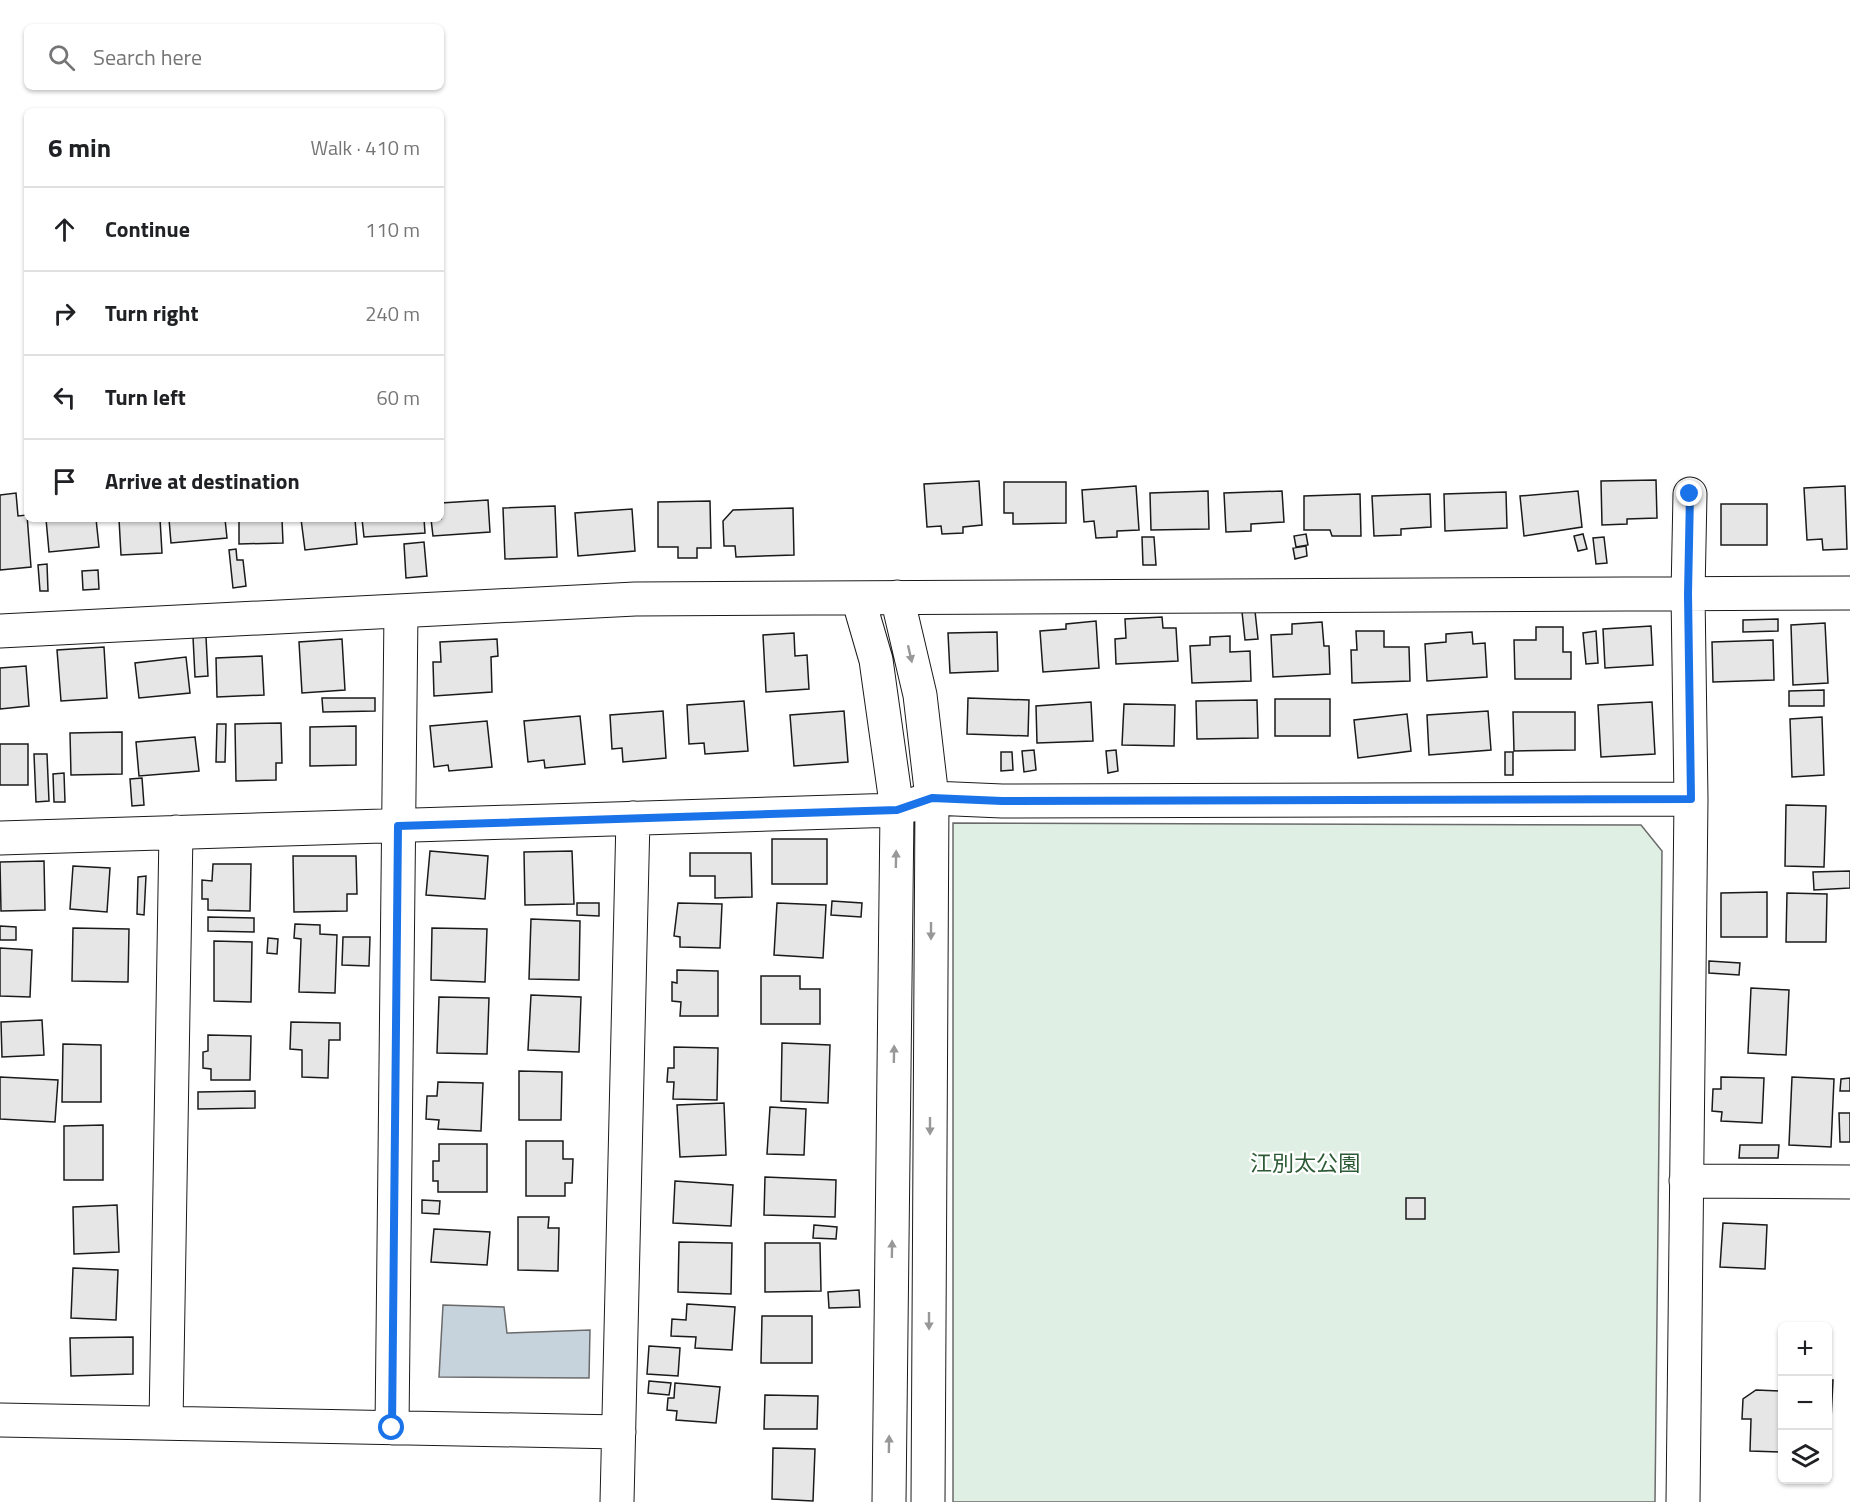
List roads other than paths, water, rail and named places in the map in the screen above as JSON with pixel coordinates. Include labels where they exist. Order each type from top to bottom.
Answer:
[{"type":"street","points":[[1683,1502],[1691,799],[1688,594],[1690,494]]},
{"type":"street","points":[[0,631],[634,599],[1850,594]]},
{"type":"street","points":[[897,597],[920,695],[932,798],[928,1502]]},
{"type":"street","points":[[858,598],[876,660],[897,810],[889,1502]]},
{"type":"street","points":[[392,1428],[401,611]]},
{"type":"street","points":[[0,838],[897,810],[932,798],[1002,801],[1691,799]]},
{"type":"street","points":[[617,1502],[633,818]]},
{"type":"street","points":[[166,1423],[176,832]]},
{"type":"street","points":[[1686,1181],[1850,1182]]},
{"type":"street","points":[[0,1420],[619,1432]]},
{"type":"park label","name":"江別太公園","points":[[1305,1163]]}]
